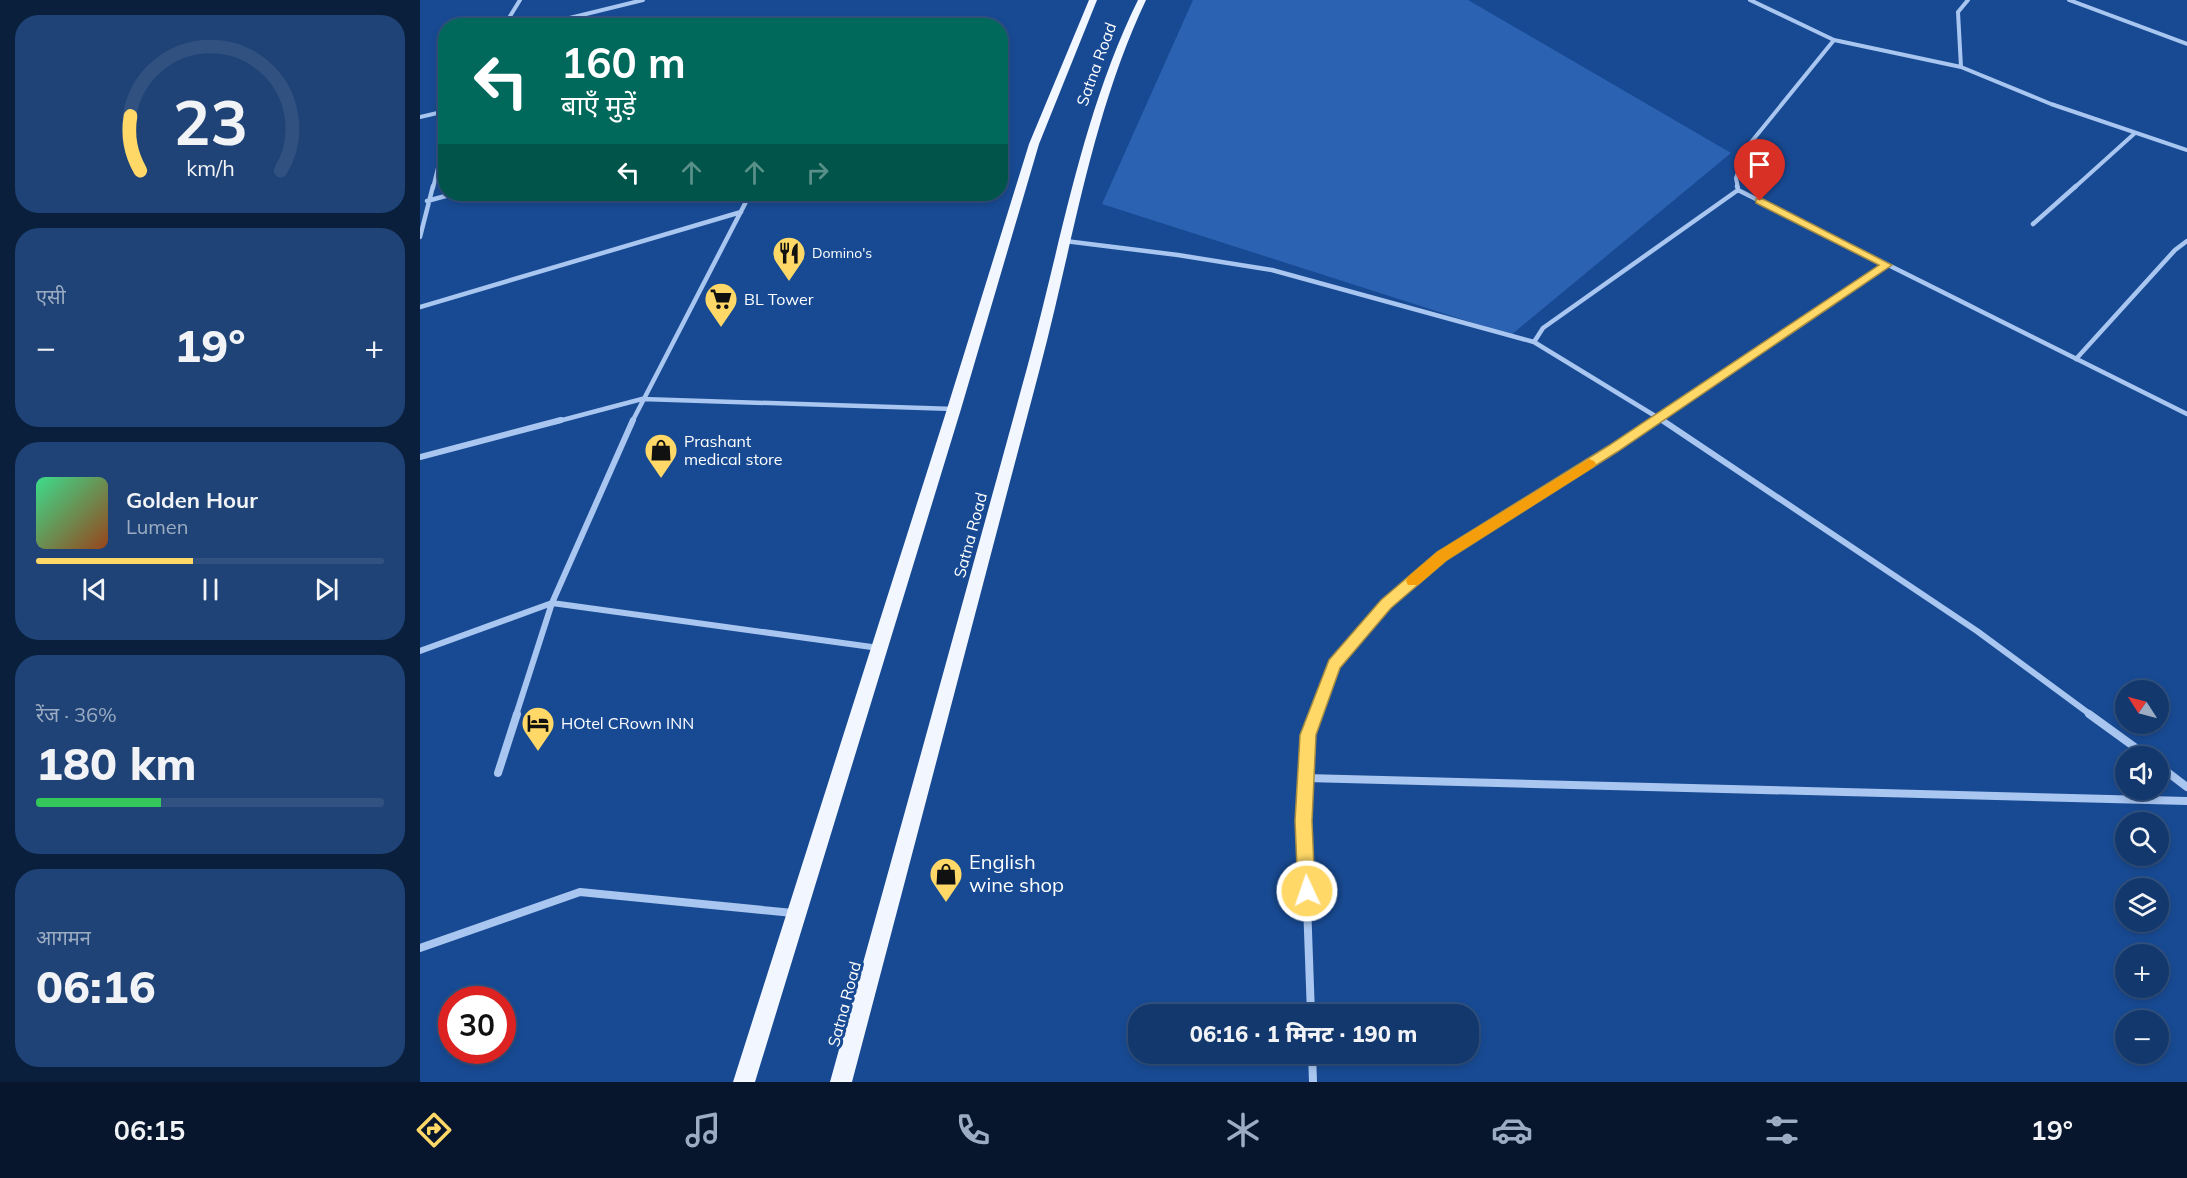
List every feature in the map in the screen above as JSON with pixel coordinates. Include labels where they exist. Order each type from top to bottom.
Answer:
[{"type":"main road","points":[[744,1082],[1035,144],[1093,0]]},
{"type":"main road","name":"Satna Road","points":[[841,1082],[1037,357],[1092,130],[1124,37],[1142,0]]},
{"type":"street","points":[[509,18],[520,0]]},
{"type":"street","points":[[570,18],[643,0]]},
{"type":"street","points":[[1750,0],[1834,40],[1961,67],[2051,104],[2187,150]]},
{"type":"street","points":[[1961,67],[1958,12],[1968,0]]},
{"type":"street","points":[[2069,0],[2187,44]]},
{"type":"street","points":[[1738,190],[1736,178],[1748,146],[1834,40]]},
{"type":"street","points":[[420,117],[438,113]]},
{"type":"street","points":[[2033,224],[2134,133]]},
{"type":"street","points":[[420,237],[438,163]]},
{"type":"street","points":[[1534,342],[1543,328],[1738,190]]},
{"type":"street","points":[[1738,190],[2187,414]]},
{"type":"street","points":[[427,201],[438,198]]},
{"type":"street","points":[[498,772],[552,603],[642,399],[746,201]]},
{"type":"street","points":[[420,307],[741,212]]},
{"type":"street","points":[[1065,241],[1178,255],[1272,270],[1534,342],[1659,418],[1977,631],[2133,746]]},
{"type":"street","points":[[2076,359],[2175,250],[2187,241]]},
{"type":"street","points":[[1311,1004],[1304,821],[1308,735],[1334,665],[1386,604],[1442,556],[1659,418],[1887,265]]},
{"type":"street","points":[[420,457],[642,399],[954,409]]},
{"type":"street","points":[[420,651],[552,603],[880,649]]},
{"type":"street","points":[[2169,773],[2187,787]]},
{"type":"street","points":[[1306,778],[2187,801]]},
{"type":"street","points":[[420,948],[580,892],[796,913]]},
{"type":"street","points":[[1312,1064],[1313,1082]]},
{"type":"shaded area","points":[[1193,0],[1468,0],[1731,153],[1511,335],[1102,204]]},
{"type":"slow traffic","points":[[1413,581],[1442,556],[1589,464]]},
{"type":"place","name":"Domino's","points":[[789,282]]},
{"type":"place","name":"BL Tower","points":[[721,328]]},
{"type":"place","name":"Prashant medical store","points":[[661,479]]},
{"type":"place","name":"HOtel CRown INN","points":[[538,752]]},
{"type":"place","name":"English wine shop","points":[[946,903]]},
{"type":"route","points":[[1307,891],[1304,821],[1308,735],[1334,665],[1386,604],[1442,556],[1613,449],[1887,265],[1760,201]]}]
